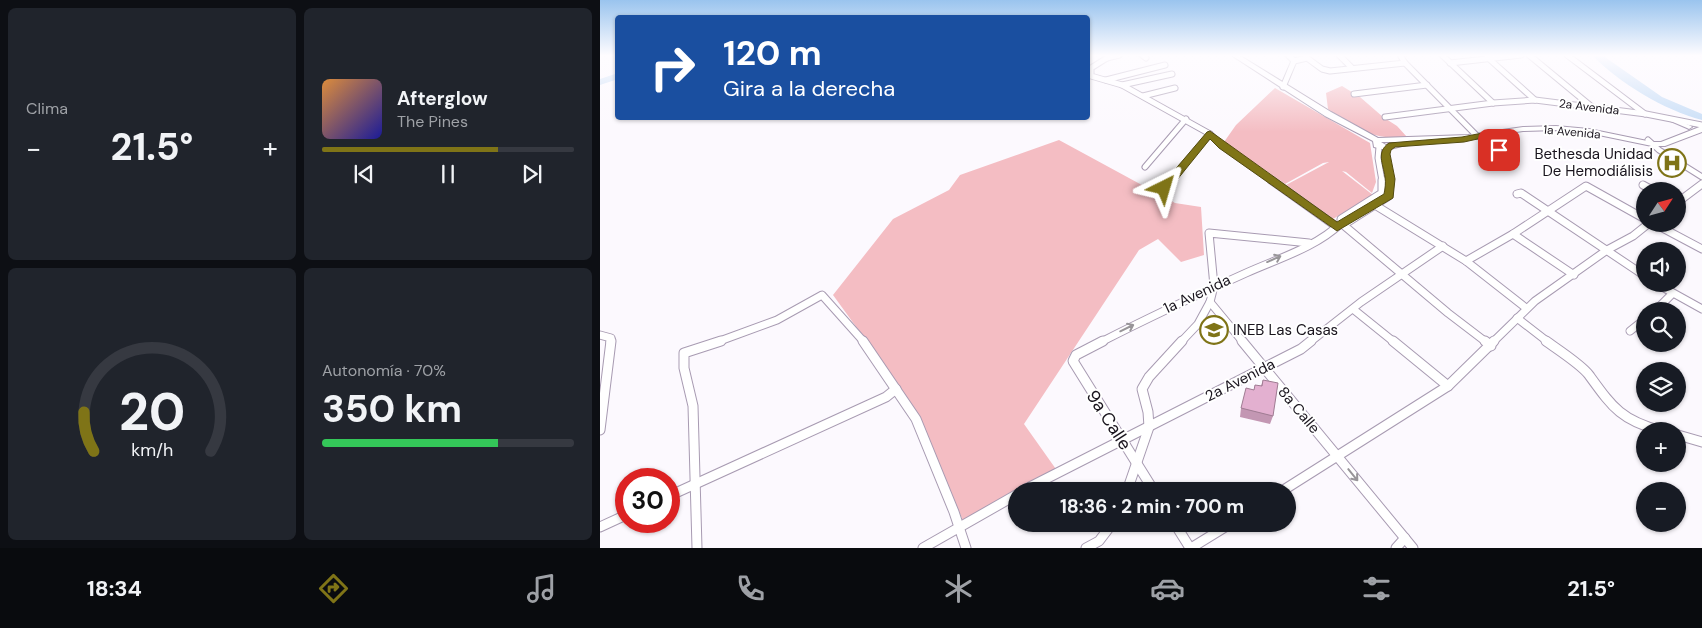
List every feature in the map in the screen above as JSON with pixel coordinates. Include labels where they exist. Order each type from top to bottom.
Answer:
[{"type":"main road","points":[[1273,81],[1384,144]]},
{"type":"main road","name":"1a Avenida","points":[[1384,144],[1464,139],[1523,129],[1556,128],[1662,144],[1698,131],[1702,126]]},
{"type":"main road","name":"1a Avenida","points":[[1650,142],[1689,127],[1702,126]]},
{"type":"street","points":[[1108,81],[1122,85],[1210,134],[1222,146],[1339,225],[1491,346]]},
{"type":"street","points":[[1122,85],[1142,81]]},
{"type":"street","points":[[1283,87],[1286,81]]},
{"type":"street","points":[[1423,81],[1477,136]]},
{"type":"street","points":[[1469,81],[1493,103]]},
{"type":"street","points":[[1513,81],[1535,100]]},
{"type":"street","points":[[1560,81],[1592,107]]},
{"type":"street","points":[[1601,81],[1646,114]]},
{"type":"street","points":[[1354,94],[1427,85]]},
{"type":"street","points":[[1143,96],[1175,88]]},
{"type":"street","name":"2a Avenida","points":[[1385,117],[1493,103],[1535,100],[1646,114],[1702,126]]},
{"type":"street","points":[[1668,118],[1689,127]]},
{"type":"street","points":[[1145,167],[1186,119]]},
{"type":"street","points":[[1489,152],[1511,149],[1493,133]]},
{"type":"street","points":[[1164,188],[1210,134]]},
{"type":"street","points":[[1650,142],[1702,178]]},
{"type":"street","name":"1a Avenida","points":[[1083,350],[1214,286],[1312,243],[1339,225],[1348,222],[1373,204],[1389,196],[1391,192],[1389,171],[1385,159],[1384,144]]},
{"type":"street","points":[[1686,196],[1702,184]]},
{"type":"street","points":[[1466,261],[1513,234],[1586,186],[1636,213]]},
{"type":"street","points":[[1517,194],[1521,193],[1636,270]]},
{"type":"street","points":[[1373,204],[1466,261],[1526,308]]},
{"type":"street","points":[[1296,482],[1448,386],[1491,346],[1526,308],[1607,250],[1638,232]]},
{"type":"street","points":[[1670,232],[1702,249]]},
{"type":"street","points":[[1130,482],[1149,427],[1148,412],[1142,389],[1145,382],[1190,334],[1210,302],[1214,286],[1209,233],[1312,243]]},
{"type":"street","points":[[1513,234],[1574,275]]},
{"type":"street","name":"2a Avenida","points":[[1040,482],[1302,349],[1353,309],[1443,246]]},
{"type":"street","points":[[1669,292],[1702,309]]},
{"type":"street","points":[[1664,302],[1672,294]]},
{"type":"street","points":[[697,548],[692,406],[684,368],[684,353],[743,334],[777,320],[822,295],[865,343],[916,418],[966,548]]},
{"type":"street","name":"8a Calle","points":[[1210,302],[1413,548]]},
{"type":"street","points":[[1353,309],[1448,386]]},
{"type":"street","points":[[1517,318],[1590,375],[1602,398],[1617,412],[1636,424]]},
{"type":"street","points":[[1630,331],[1636,326]]},
{"type":"street","points":[[600,335],[610,338],[600,430]]},
{"type":"street","name":"9a Calle","points":[[1083,350],[1076,355],[1073,361],[1075,366],[1149,482]]},
{"type":"street","points":[[680,492],[886,397],[896,389]]},
{"type":"street","points":[[1686,438],[1702,442]]},
{"type":"street","points":[[923,548],[1008,499]]},
{"type":"street","points":[[600,527],[615,520]]},
{"type":"street","points":[[1086,548],[1099,541],[1106,532]]},
{"type":"street","points":[[1180,532],[1190,548],[1217,532]]},
{"type":"street","points":[[1396,548],[1405,538]]},
{"type":"shaded area","points":[[1342,86],[1360,97],[1383,117],[1397,126],[1407,137],[1385,137],[1365,132],[1345,122],[1333,113],[1328,109],[1326,93]]},
{"type":"shaded area","points":[[1275,88],[1370,143],[1376,182],[1372,193],[1346,172],[1342,171],[1373,195],[1333,219],[1286,185],[1329,162],[1323,163],[1285,184],[1224,142],[1236,125]]},
{"type":"shaded area","points":[[1059,140],[1175,203],[1201,207],[1204,255],[1181,262],[1158,239],[1139,250],[1024,424],[1058,472],[1039,482],[1008,482],[1008,498],[963,521],[923,424],[894,379],[833,295],[893,219],[949,190],[960,175]]},
{"type":"building","points":[[1263,380],[1278,383],[1273,416],[1241,408],[1246,388],[1254,390],[1255,385],[1262,386]]},
{"type":"waterway","points":[[600,82],[604,81]]},
{"type":"waterway","points":[[1630,81],[1672,106],[1702,117]]},
{"type":"place","name":"Bethesda Unidad De Hemodiálisis","points":[[1672,163]]},
{"type":"place","name":"INEB Las Casas","points":[[1214,330]]},
{"type":"route","points":[[1164,188],[1210,134],[1222,146],[1337,227],[1389,196],[1391,192],[1390,179],[1385,154],[1386,148],[1391,147],[1392,144],[1430,143],[1493,133],[1509,148],[1499,150]]}]
